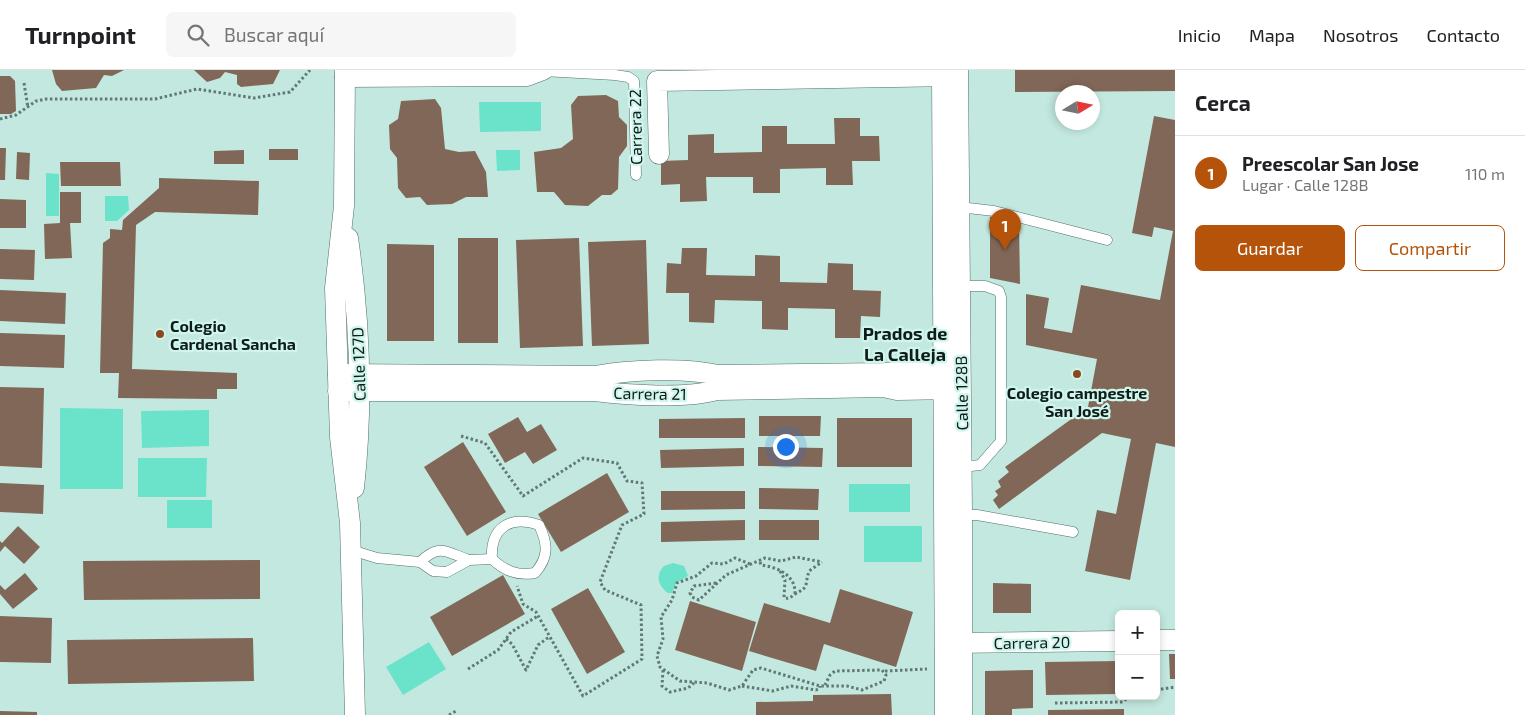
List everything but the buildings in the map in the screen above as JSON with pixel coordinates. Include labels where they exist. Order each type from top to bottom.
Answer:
[{"type":"street","name":"Carrera 22","points":[[345,73],[527,76],[543,70]]},
{"type":"street","name":"Calle 127D","points":[[345,73],[344,206],[335,288],[340,438],[350,522],[355,715]]},
{"type":"street","name":"Carrera 22","points":[[659,154],[657,81],[950,73]]},
{"type":"street","name":"Calle 128B","points":[[950,73],[959,207],[960,286],[951,369]]},
{"type":"street","name":"Calle 128B","points":[[950,73],[953,643],[962,715]]},
{"type":"street","name":"Calle 127D","points":[[344,206],[355,288],[360,438],[350,522]]},
{"type":"street","name":"Carrera 21","points":[[338,382],[595,376],[619,372],[702,371],[718,375],[884,373],[951,369]]},
{"type":"street","name":"Carrera 21","points":[[358,382],[595,391],[620,394],[702,394],[716,390],[883,387],[897,390],[951,389]]},
{"type":"street","name":"Calle 128B","points":[[945,715],[953,643],[962,515],[962,467],[951,389]]},
{"type":"street","points":[[1160,640],[1175,640]]},
{"type":"street","name":"Carrera 20","points":[[953,643],[1115,641]]},
{"type":"lane","name":"Carrera 22","points":[[543,70],[615,75],[628,77],[634,81],[636,175]]},
{"type":"lane","points":[[959,207],[994,211],[1107,240]]},
{"type":"lane","points":[[960,286],[985,286],[999,291],[1001,307],[1001,441],[980,465],[962,467]]},
{"type":"lane","points":[[962,515],[984,516],[1073,532]]},
{"type":"lane","points":[[520,520],[539,525],[547,548],[541,566],[535,573],[515,573],[502,568],[492,559],[491,546],[509,522],[520,520]]},
{"type":"lane","points":[[420,562],[430,552],[440,549],[469,560],[492,559]]},
{"type":"lane","points":[[351,550],[377,558],[420,562],[433,571],[447,572],[469,560]]},
{"type":"path","points":[[0,119],[28,108],[36,101],[46,99],[155,99],[197,89],[254,98],[290,92],[307,71]]},
{"type":"path","points":[[24,83],[28,108]]},
{"type":"path","points":[[460,436],[485,443],[523,496],[583,458],[617,463],[627,481],[642,483],[644,514],[622,525],[600,582],[605,590],[641,605],[642,659],[583,696],[538,616],[523,604],[519,596],[515,573]]},
{"type":"path","points":[[716,583],[694,586],[690,593],[692,597],[699,600],[716,583],[732,572],[760,562],[765,558],[781,562],[796,557],[822,562],[812,567],[807,578],[806,587],[792,598],[784,598],[785,580],[780,570]]},
{"type":"path","points":[[694,682],[688,688],[670,692],[662,686],[663,670],[657,656],[663,639],[661,617],[672,600],[677,583],[696,576],[712,563],[724,564],[735,558],[750,564]]},
{"type":"path","points":[[760,562],[761,565],[780,570],[791,580],[795,594]]},
{"type":"path","points":[[468,668],[498,650],[511,632],[538,616]]},
{"type":"path","points":[[506,639],[512,644],[526,670],[538,645],[549,636]]},
{"type":"path","points":[[742,686],[753,670],[761,668],[820,686],[867,689],[884,681],[886,672]]},
{"type":"path","points":[[825,685],[830,675],[836,671],[877,670],[886,672],[930,669]]},
{"type":"path","points":[[663,670],[680,681],[710,684],[729,690],[742,686],[773,691],[795,686],[816,690],[820,686]]},
{"type":"path","points":[[1160,689],[1175,687]]},
{"type":"path","points":[[1056,703],[1122,702],[1124,700]]},
{"type":"path","points":[[449,715],[456,711]]},
{"type":"green space","points":[[479,102],[541,102],[541,131],[480,132]]},
{"type":"green space","points":[[496,150],[520,150],[520,170],[497,171]]},
{"type":"green space","points":[[46,173],[59,174],[59,216],[46,216]]},
{"type":"green space","points":[[105,196],[128,196],[129,210],[117,221],[105,221]]},
{"type":"green space","points":[[60,408],[123,409],[123,489],[60,489]]},
{"type":"green space","points":[[209,410],[209,446],[142,448],[141,411]]},
{"type":"green space","points":[[138,458],[207,458],[206,497],[138,497]]},
{"type":"green space","points":[[849,484],[910,484],[910,512],[849,512]]},
{"type":"green space","points":[[167,500],[212,500],[212,528],[167,528]]},
{"type":"green space","points":[[864,526],[922,526],[922,562],[864,562]]},
{"type":"green space","points":[[673,563],[684,566],[688,576],[676,583],[672,593],[668,593],[660,584],[659,573],[664,566]]},
{"type":"green space","points":[[429,642],[446,669],[403,695],[386,667]]},
{"type":"place","name":"Preescolar San Jose","points":[[1005,250]]},
{"type":"place","name":"Colegio Cardenal Sancha","points":[[160,334]]},
{"type":"place","name":"Colegio campestre San José","points":[[1077,374]]},
{"type":"district","name":"Prados de La Calleja","points":[[905,343]]}]
